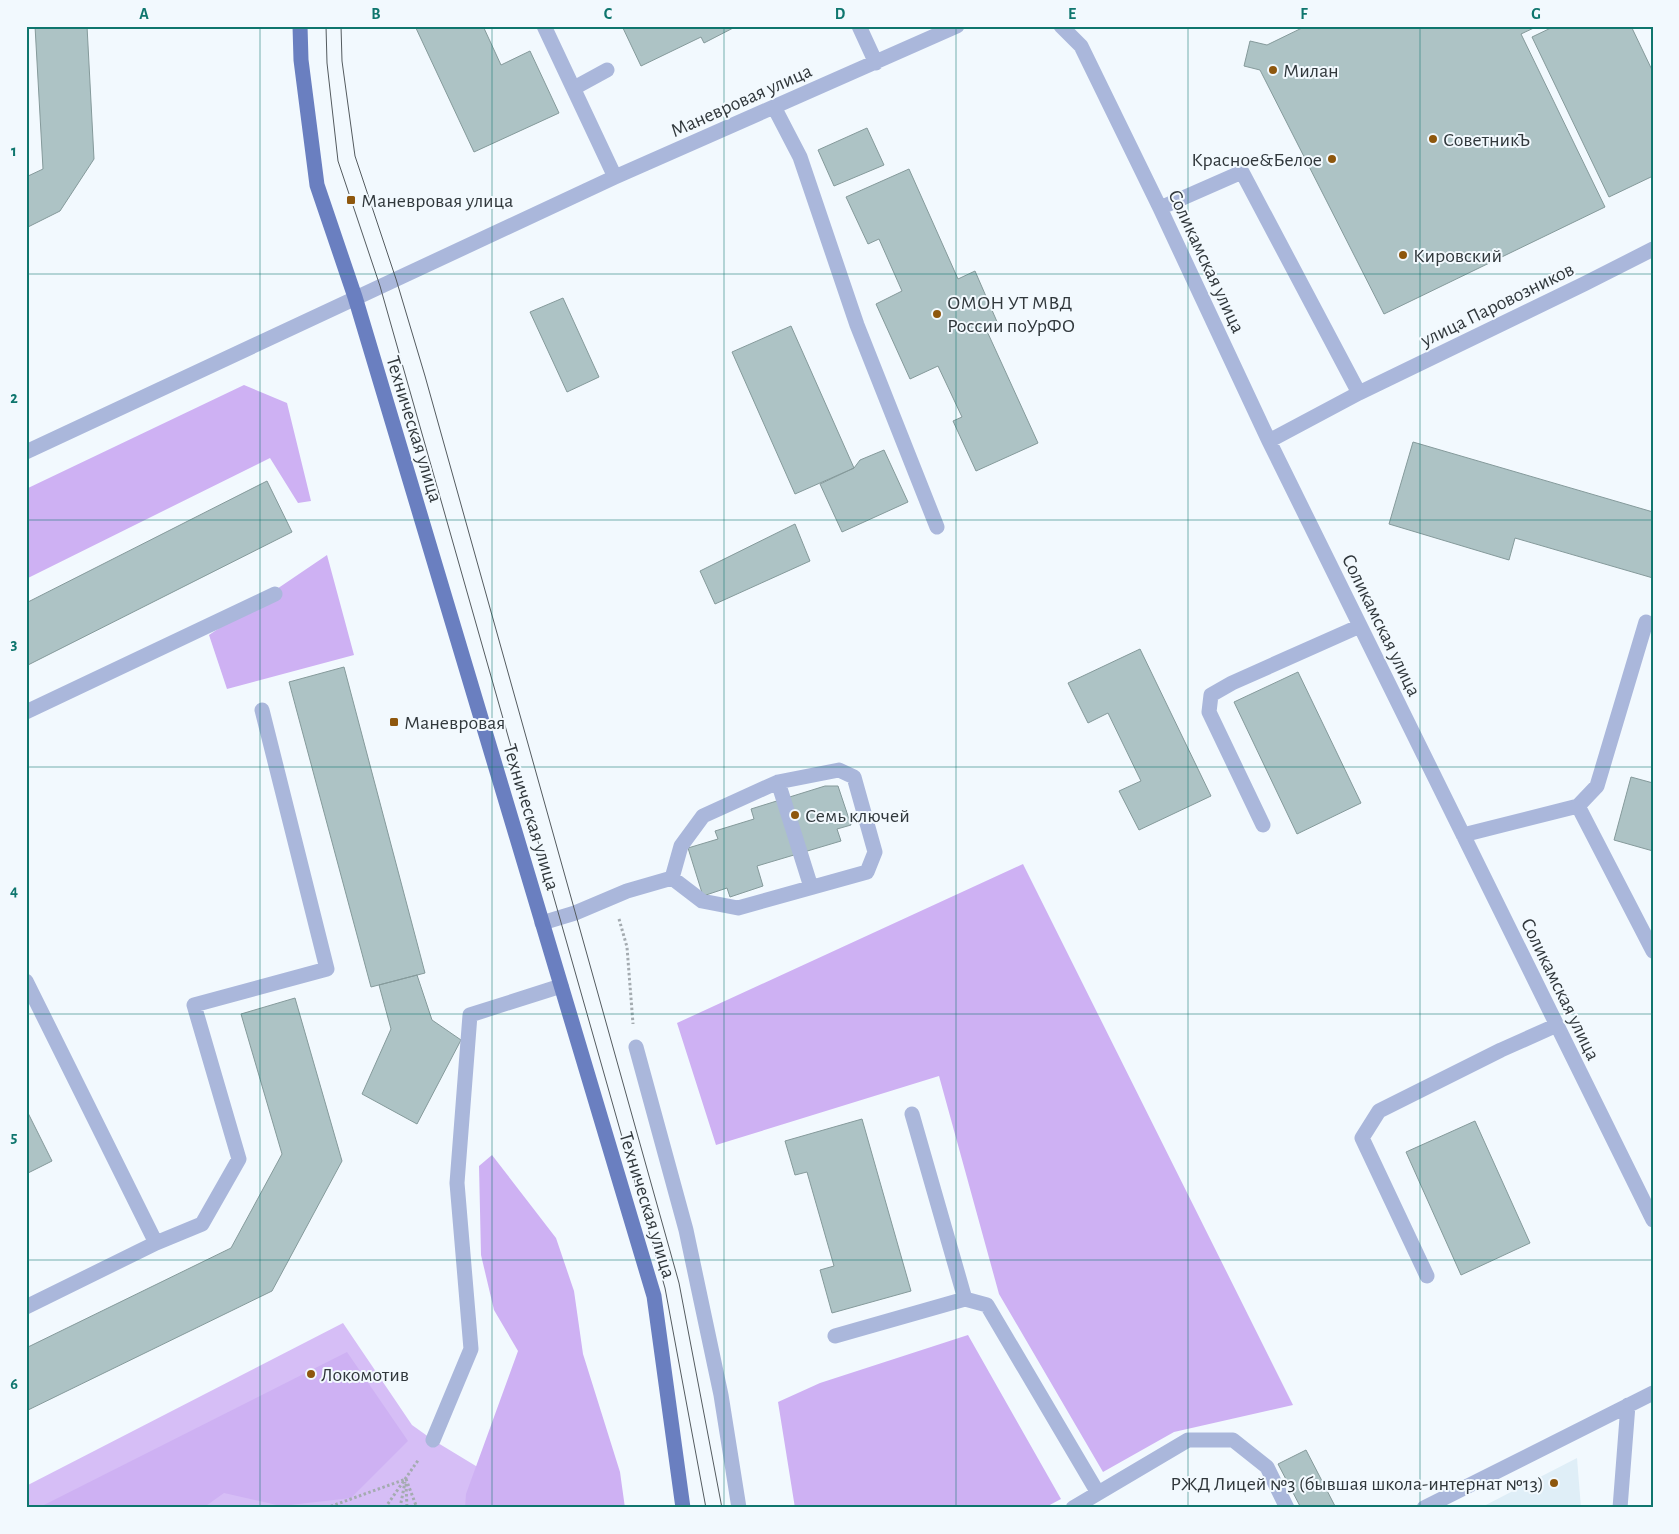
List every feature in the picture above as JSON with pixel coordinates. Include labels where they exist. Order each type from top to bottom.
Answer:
[{"type":"main road","name":"Техническая улица","points":[[300,26],[301,60],[317,185],[355,297],[654,1296],[683,1508]]},
{"type":"street","points":[[544,26],[615,177]]},
{"type":"street","points":[[859,26],[876,63]]},
{"type":"street","name":"Маневровая улица","points":[[26,452],[615,177],[957,26]]},
{"type":"street","name":"Соликамская улица","points":[[1061,26],[1081,46],[1160,208],[1269,440],[1653,1220]]},
{"type":"street","name":"Соликамская улица","points":[[1079,26],[1081,46]]},
{"type":"street","points":[[574,88],[608,70]]},
{"type":"street","points":[[774,107],[800,158],[857,325],[937,526]]},
{"type":"street","points":[[1160,208],[1242,172],[1359,393]]},
{"type":"street","name":"улица Паровозников","points":[[1269,440],[1359,393],[1653,249]]},
{"type":"street","points":[[26,712],[275,594]]},
{"type":"street","points":[[1463,835],[1578,806],[1596,786],[1646,622]]},
{"type":"street","points":[[1264,825],[1209,712],[1211,696],[1232,683],[1360,626]]},
{"type":"street","points":[[26,1307],[156,1244],[202,1224],[239,1159],[194,1005],[327,969],[262,710]]},
{"type":"street","points":[[839,770],[854,777],[875,852],[867,872],[738,908],[702,901],[672,878],[681,846],[703,816],[778,782],[839,770]]},
{"type":"street","points":[[778,782],[811,888]]},
{"type":"street","points":[[1578,806],[1651,944]]},
{"type":"street","points":[[542,924],[575,913],[627,891],[672,878]]},
{"type":"street","points":[[26,982],[156,1244]]},
{"type":"street","points":[[433,1440],[471,1349],[457,1183],[470,1015],[561,986]]},
{"type":"street","points":[[1427,1276],[1362,1138],[1379,1111],[1501,1050],[1557,1025]]},
{"type":"street","points":[[636,1047],[686,1230],[721,1395],[739,1508]]},
{"type":"street","points":[[912,1114],[965,1299]]},
{"type":"street","points":[[835,1336],[965,1299],[987,1305],[1098,1493]]},
{"type":"street","points":[[1424,1508],[1653,1393]]},
{"type":"street","points":[[1620,1508],[1628,1405]]},
{"type":"street","points":[[1073,1508],[1188,1440],[1233,1440],[1267,1467],[1288,1508]]},
{"type":"path","points":[[612,897],[627,947],[631,1009],[636,1047]]},
{"type":"path","points":[[385,1508],[433,1440]]},
{"type":"path","points":[[326,1508],[406,1479]]},
{"type":"path","points":[[400,1508],[406,1479]]},
{"type":"path","points":[[406,1479],[407,1508]]},
{"type":"path","points":[[406,1479],[417,1508]]},
{"type":"shaded area","points":[[244,385],[287,403],[311,501],[298,503],[270,458],[26,579],[26,489]]},
{"type":"shaded area","points":[[327,555],[354,655],[227,689],[209,635]]},
{"type":"shaded area","points":[[1023,864],[1293,1405],[1174,1432],[1103,1472],[999,1294],[939,1076],[716,1145],[677,1023]]},
{"type":"shaded area","points":[[492,1155],[556,1238],[574,1291],[583,1354],[620,1472],[625,1508],[465,1508],[466,1494],[518,1351],[494,1310],[481,1255],[479,1166]]},
{"type":"shaded area","name":"Локомотив","points":[[343,1323],[412,1425],[499,1480],[538,1508],[26,1508],[26,1486]]},
{"type":"shaded area","points":[[968,1335],[1061,1499],[1044,1508],[795,1508],[778,1402],[820,1383]]},
{"type":"shaded area","points":[[347,1352],[408,1441],[351,1498],[281,1506],[224,1493],[203,1508],[38,1508]]},
{"type":"shaded area","name":"РЖД Лицей №3 (бывшая школа-интернат №13)","points":[[1577,1458],[1581,1508],[1480,1508]]},
{"type":"building","points":[[35,26],[87,26],[94,159],[60,211],[26,228],[26,177],[43,169]]},
{"type":"building","points":[[415,26],[483,26],[501,65],[530,51],[559,113],[474,152]]},
{"type":"building","points":[[622,26],[737,26],[704,43],[701,37],[641,66]]},
{"type":"building","name":"СоветникЪ","points":[[1306,26],[1538,26],[1521,34],[1605,207],[1384,314],[1260,70],[1244,66],[1250,41],[1267,45]]},
{"type":"building","points":[[1555,26],[1631,26],[1653,72],[1653,176],[1609,197],[1532,37]]},
{"type":"building","points":[[867,128],[884,165],[834,186],[818,150]]},
{"type":"building","name":"ОМОН УТ МВД России поУрФО","points":[[909,169],[958,279],[975,271],[998,324],[986,329],[1038,443],[976,471],[953,421],[962,417],[938,366],[910,379],[876,304],[902,291],[879,239],[868,244],[846,197]]},
{"type":"building","points":[[563,298],[599,377],[567,392],[530,312]]},
{"type":"building","points":[[791,326],[854,468],[795,494],[732,352]]},
{"type":"building","points":[[1413,442],[1653,512],[1653,578],[1515,538],[1509,560],[1389,524]]},
{"type":"building","points":[[884,450],[908,502],[842,532],[820,484],[854,468],[860,460]]},
{"type":"building","points":[[267,481],[292,532],[26,666],[26,603]]},
{"type":"building","points":[[795,524],[810,561],[715,604],[700,571]]},
{"type":"building","points":[[1140,649],[1211,796],[1139,830],[1119,791],[1141,781],[1108,713],[1088,723],[1068,683]]},
{"type":"building","points":[[344,667],[425,973],[371,987],[289,682]]},
{"type":"building","points":[[1298,672],[1361,803],[1297,834],[1234,702]]},
{"type":"building","points":[[1631,777],[1653,783],[1653,851],[1614,840]]},
{"type":"building","points":[[825,786],[838,786],[851,825],[837,829],[841,841],[757,866],[763,886],[730,897],[727,888],[703,896],[688,848],[718,839],[715,831],[754,819],[751,809]]},
{"type":"building","points":[[417,975],[432,1020],[461,1040],[417,1124],[362,1094],[391,1029],[379,985]]},
{"type":"building","points":[[295,998],[342,1161],[272,1291],[26,1411],[26,1348],[231,1248],[282,1154],[241,1014]]},
{"type":"building","points":[[26,1109],[52,1161],[26,1174]]},
{"type":"building","points":[[862,1119],[911,1291],[832,1313],[820,1270],[834,1266],[807,1172],[795,1175],[785,1141]]},
{"type":"building","points":[[1475,1121],[1530,1243],[1461,1275],[1406,1152]]},
{"type":"building","points":[[1306,1450],[1336,1508],[1301,1508],[1278,1464]]},
{"type":"tram line","points":[[326,26],[327,63],[338,161],[380,286],[665,1288],[706,1508]]},
{"type":"tram line","points":[[341,26],[342,61],[355,156],[396,279],[425,376],[679,1283],[722,1508]]},
{"type":"place","name":"Милан","points":[[1273,70]]},
{"type":"place","name":"СоветникЪ","points":[[1433,139]]},
{"type":"place","name":"Красное&Белое","points":[[1332,159]]},
{"type":"place","name":"Маневровая улица","points":[[351,200]]},
{"type":"place","name":"Кировский","points":[[1403,255]]},
{"type":"place","name":"ОМОН УТ МВД России поУрФО","points":[[937,314]]},
{"type":"place","name":"Маневровая","points":[[394,722]]},
{"type":"place","name":"Семь ключей","points":[[795,815]]},
{"type":"place","name":"Локомотив","points":[[311,1374]]},
{"type":"place","name":"РЖД Лицей №3 (бывшая школа-интернат №13)","points":[[1554,1483]]}]
